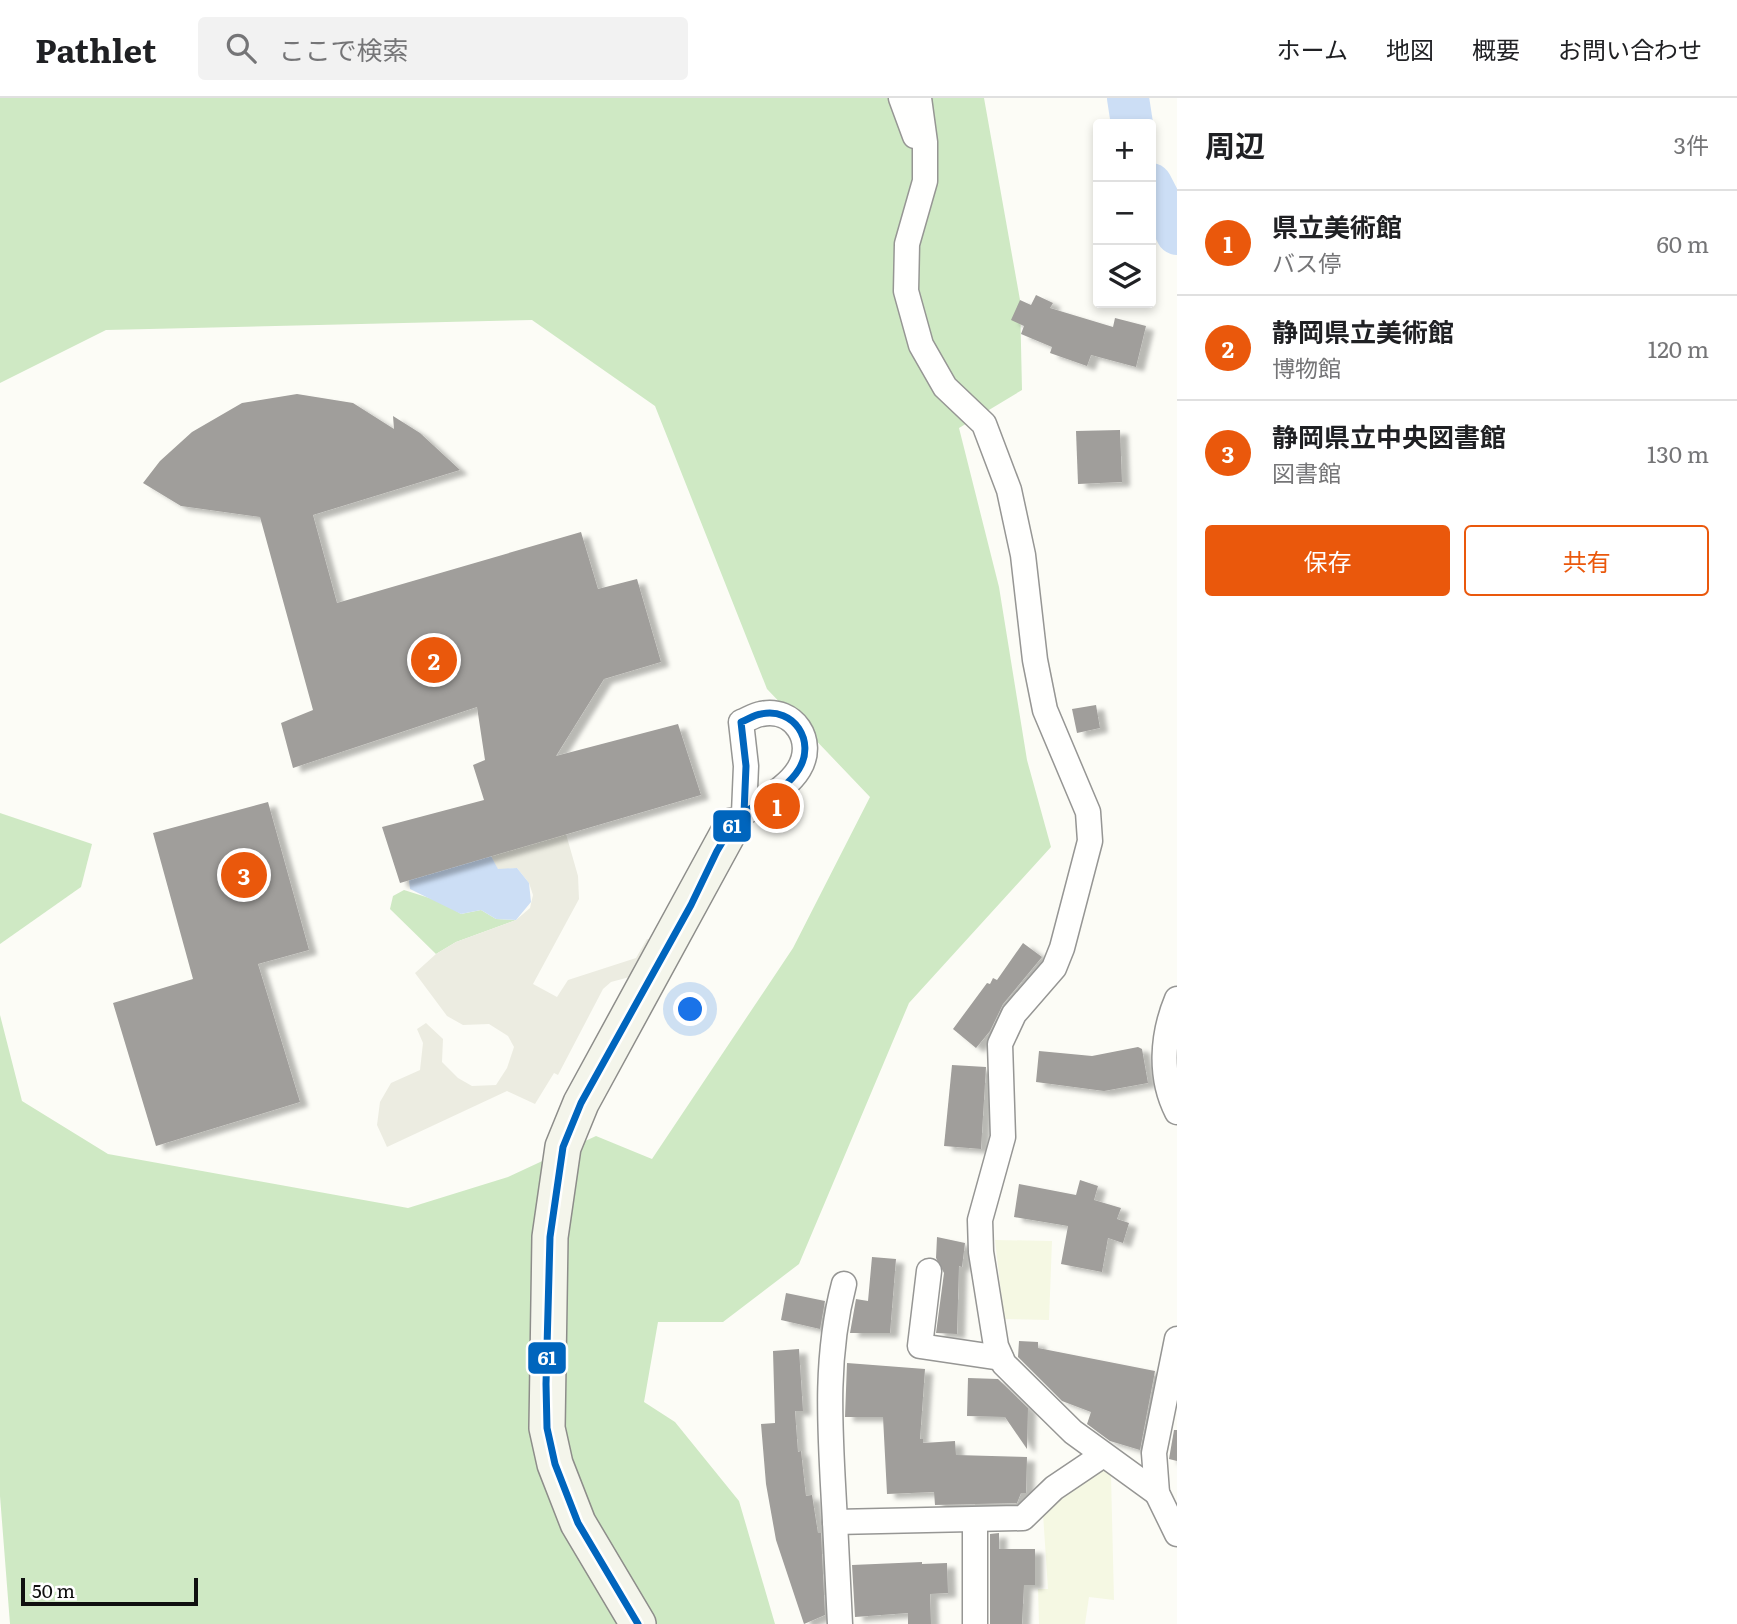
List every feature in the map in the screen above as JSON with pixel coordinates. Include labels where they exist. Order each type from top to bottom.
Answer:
[{"type":"street","points":[[901,98],[913,135],[925,142]]},
{"type":"street","points":[[919,98],[925,142],[925,181],[907,244],[906,291],[921,345],[945,387],[984,424],[1009,490],[1023,555],[1035,660],[1045,710],[1081,790],[1089,822],[1090,841],[1084,869],[1054,968],[1014,1014],[1000,1044],[1003,1137],[980,1220],[981,1252],[996,1346],[1001,1358],[1039,1400],[1103,1455],[1157,1493]]},
{"type":"street","points":[[638,1624],[578,1523],[555,1464],[547,1428],[551,1225],[563,1147],[581,1103],[738,819]]},
{"type":"street","points":[[1175,1104],[1163,1059],[1168,1021],[1177,999]]},
{"type":"street","points":[[929,1271],[920,1346],[1001,1358]]},
{"type":"street","points":[[841,1624],[828,1376],[835,1317],[844,1284]]},
{"type":"street","points":[[1177,1339],[1154,1453],[1157,1493],[1177,1534]]},
{"type":"street","points":[[835,1522],[1023,1518],[1054,1488],[1103,1455]]},
{"type":"street","points":[[975,1521],[975,1624]]},
{"type":"green space","points":[[0,98],[984,98],[1020,300],[1022,390],[959,428],[999,587],[1027,760],[1051,847],[909,1003],[799,1264],[723,1322],[658,1322],[644,1402],[675,1422],[739,1501],[775,1624],[10,1624],[0,1496],[0,1015],[22,1101],[108,1154],[408,1208],[508,1177],[596,1136],[652,1159],[793,948],[870,797],[767,689],[655,406],[532,320],[106,330],[0,383]]},
{"type":"green space","points":[[0,813],[92,844],[81,887],[0,944]]},
{"type":"green space","points":[[404,890],[442,902],[461,914],[481,910],[496,919],[516,920],[456,942],[436,954],[390,909],[393,896]]},
{"type":"green space","points":[[995,1240],[1052,1241],[1049,1320],[1004,1319]]},
{"type":"green space","points":[[1101,1467],[1111,1475],[1114,1600],[1089,1597],[1085,1624],[1039,1624],[1038,1589],[1048,1589],[1043,1514],[1059,1497]]},
{"type":"shaded area","points":[[566,834],[578,876],[579,899],[533,984],[557,997],[568,980],[636,958],[647,939],[658,941],[637,975],[611,982],[603,989],[558,1075],[554,1073],[535,1104],[507,1091],[387,1147],[377,1125],[380,1102],[391,1083],[420,1070],[423,1043],[417,1029],[426,1023],[443,1039],[442,1062],[458,1078],[472,1086],[496,1085],[507,1068],[514,1047],[508,1036],[489,1024],[463,1025],[447,1016],[415,973],[436,954],[456,942],[516,920],[530,908],[533,895],[529,883],[517,868],[498,870],[491,856]]},
{"type":"water","points":[[491,856],[498,869],[517,868],[529,883],[531,902],[516,920],[496,919],[481,910],[461,914],[410,889],[409,880]]},
{"type":"building","points":[[1036,295],[1053,303],[1050,308],[1113,327],[1115,318],[1146,326],[1136,367],[1091,355],[1087,366],[1050,353],[1052,347],[1021,334],[1024,326],[1011,320],[1020,300],[1031,305]]},
{"type":"building","points":[[297,394],[353,403],[394,429],[393,416],[420,433],[460,470],[313,515],[337,603],[581,532],[598,589],[637,579],[661,662],[604,679],[556,756],[678,724],[701,795],[400,883],[382,827],[484,800],[473,765],[485,760],[477,707],[293,768],[281,723],[313,710],[260,517],[181,506],[143,483],[160,461],[192,432],[242,403]]},
{"type":"building","points":[[1120,430],[1122,482],[1078,484],[1076,431]]},
{"type":"building","points":[[1096,705],[1100,728],[1077,733],[1072,709]]},
{"type":"building","points":[[268,802],[309,950],[258,964],[300,1102],[156,1146],[113,1003],[193,979],[153,833]]},
{"type":"building","points":[[1023,943],[1042,957],[1003,1004],[990,1031],[976,1048],[953,1029],[987,983],[990,984],[993,978],[997,980]]},
{"type":"building","points":[[1138,1047],[1142,1049],[1148,1083],[1104,1091],[1036,1082],[1039,1051],[1092,1056]]},
{"type":"building","points":[[952,1065],[986,1067],[981,1149],[944,1146]]},
{"type":"building","points":[[1080,1180],[1098,1186],[1094,1200],[1121,1208],[1117,1219],[1129,1223],[1123,1243],[1108,1238],[1102,1272],[1061,1264],[1068,1226],[1014,1217],[1019,1184],[1076,1195]]},
{"type":"building","points":[[937,1237],[965,1243],[962,1267],[959,1266],[957,1334],[936,1333],[944,1273],[936,1258]]},
{"type":"building","points":[[872,1257],[896,1259],[890,1333],[850,1333],[856,1299],[868,1301]]},
{"type":"building","points":[[786,1293],[825,1301],[820,1329],[781,1320]]},
{"type":"building","points":[[1019,1341],[1038,1342],[1038,1348],[1155,1371],[1140,1450],[1110,1441],[1087,1424],[1091,1412],[1062,1401],[1018,1357]]},
{"type":"building","points":[[799,1349],[803,1411],[795,1411],[798,1452],[801,1451],[806,1496],[812,1495],[818,1533],[821,1533],[825,1615],[804,1624],[776,1540],[766,1484],[761,1424],[775,1423],[773,1351]]},
{"type":"building","points":[[847,1363],[925,1369],[920,1439],[923,1439],[923,1443],[955,1441],[956,1455],[1027,1457],[1026,1493],[1021,1493],[1017,1503],[935,1505],[934,1492],[887,1494],[883,1417],[845,1417]]},
{"type":"building","points":[[968,1378],[998,1379],[1028,1408],[1027,1449],[1005,1417],[967,1416]]},
{"type":"building","points":[[1174,1430],[1177,1430],[1177,1461],[1169,1459]]},
{"type":"building","points":[[999,1533],[999,1549],[1035,1549],[1035,1585],[1024,1585],[1022,1624],[990,1624],[990,1534]]},
{"type":"building","points":[[947,1563],[948,1593],[930,1594],[931,1624],[908,1624],[908,1613],[855,1617],[852,1565]]},
{"type":"waterway","points":[[1128,98],[1131,119]]},
{"type":"waterway","points":[[1156,194],[1177,234]]},
{"type":"transit line","name":"61","points":[[638,1624],[578,1523],[555,1464],[547,1428],[546,1384],[550,1237],[563,1147],[581,1103],[691,905],[717,851],[732,826],[744,813],[746,766],[741,722],[761,714],[783,716],[799,728],[805,748],[804,758],[788,782],[744,813]]},
{"type":"place","name":"静岡県立美術館","points":[[434,660]]},
{"type":"place","name":"県立美術館","points":[[777,806]]},
{"type":"place","name":"静岡県立中央図書館","points":[[244,875]]}]
